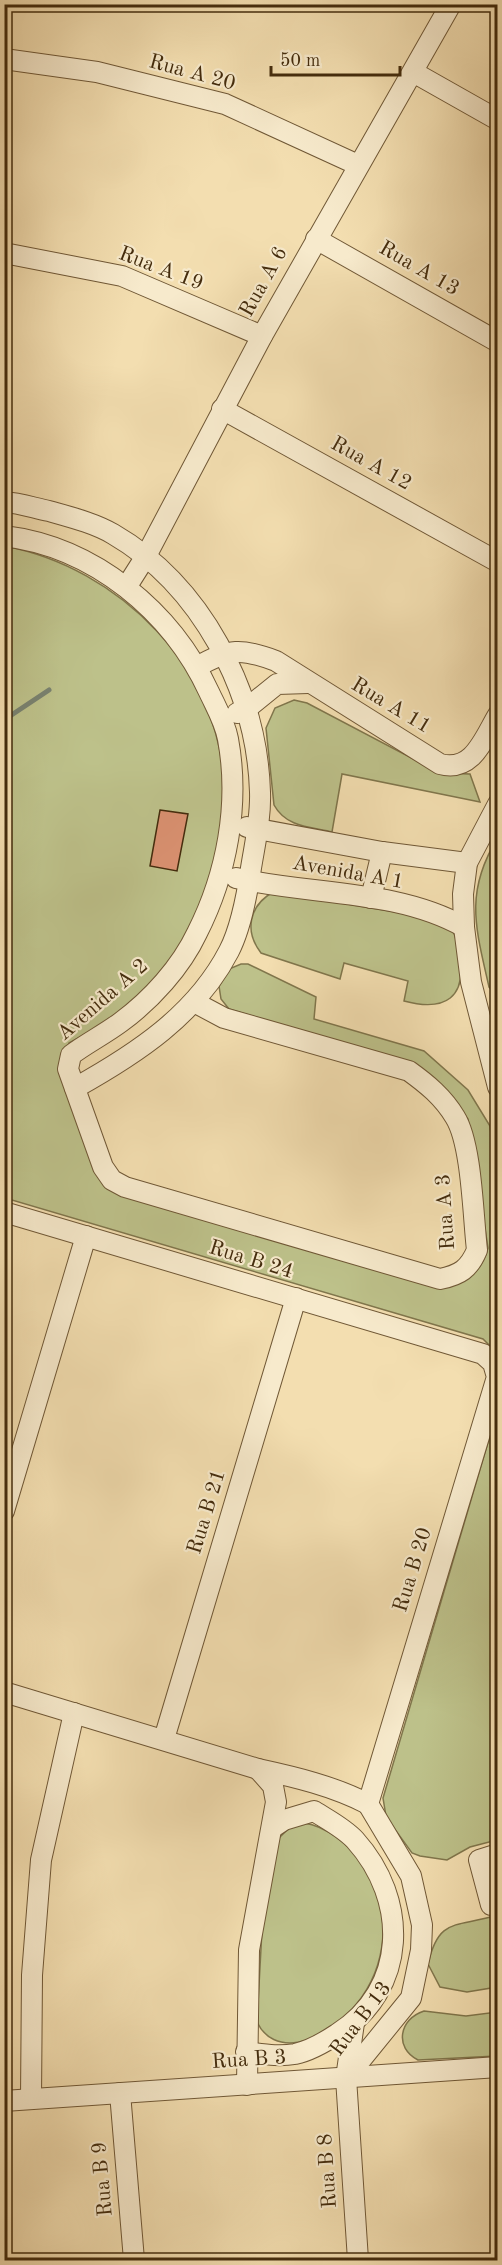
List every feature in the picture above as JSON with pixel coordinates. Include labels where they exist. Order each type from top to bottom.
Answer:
[{"type":"street","name":"Rua A 6","points":[[126,586],[146,556],[222,409],[316,239],[451,4]]},
{"type":"street","name":"Rua A 20","points":[[4,59],[97,72],[225,104],[358,165]]},
{"type":"street","points":[[413,72],[498,120]]},
{"type":"street","name":"Rua A 13","points":[[316,239],[498,342]]},
{"type":"street","name":"Rua A 19","points":[[4,253],[122,276],[262,336]]},
{"type":"street","name":"Rua A 12","points":[[222,409],[498,562]]},
{"type":"street","points":[[4,502],[70,517],[111,533],[146,556],[186,596],[223,654],[246,709],[260,792],[258,829],[249,881],[230,949],[194,1002],[168,1027],[131,1055],[75,1088]]},
{"type":"street","name":"Avenida A 2","points":[[4,536],[50,548],[88,563],[126,586],[169,628],[197,667],[221,718],[227,737],[233,777],[231,823],[221,874],[197,935],[174,969],[152,995],[122,1022],[71,1055],[68,1069],[75,1088]]},
{"type":"street","name":"Rua A 11","points":[[197,667],[223,654],[240,650],[254,652],[276,662],[440,764],[450,767],[463,765],[472,758],[498,715]]},
{"type":"street","points":[[221,718],[246,709],[277,684],[308,683]]},
{"type":"street","points":[[498,804],[467,863],[464,927],[471,982],[498,1087]]},
{"type":"street","name":"Avenida A 1","points":[[231,823],[382,852],[467,863]]},
{"type":"street","points":[[371,898],[382,852]]},
{"type":"street","name":"Avenida A 1","points":[[221,874],[249,881],[371,898],[446,917],[464,927]]},
{"type":"street","name":"Rua A 3","points":[[75,1088],[103,1167],[112,1180],[125,1187],[440,1279],[457,1275],[471,1265],[477,1250],[466,1151],[456,1118],[434,1090],[409,1071],[225,1018],[194,1002]]},
{"type":"street","name":"Rua B 24","points":[[4,1212],[483,1354]]},
{"type":"street","points":[[4,1511],[86,1236]]},
{"type":"street","name":"Rua B 21","points":[[164,1739],[296,1298]]},
{"type":"street","name":"Rua B 20","points":[[368,1804],[497,1377],[493,1363],[483,1354]]},
{"type":"street","points":[[4,1692],[258,1769],[294,1777],[351,1795],[368,1804]]},
{"type":"street","points":[[31,2100],[32,1975],[41,1860],[74,1713]]},
{"type":"street","points":[[247,2085],[249,1950],[276,1802],[269,1779],[258,1769]]},
{"type":"street","name":"Rua B 13","points":[[346,2078],[411,1998],[421,1950],[422,1925],[411,1876],[368,1804]]},
{"type":"street","name":"Rua B 13","points":[[246,2052],[274,2056],[298,2053],[325,2041],[354,2023],[378,1994],[395,1934],[393,1915],[379,1876],[354,1839],[314,1811],[284,1820],[272,1828]]},
{"type":"street","points":[[494,1905],[479,1860],[498,1854]]},
{"type":"street","name":"Rua B 13","points":[[346,2078],[354,2023]]},
{"type":"street","name":"Rua B 3","points":[[4,2101],[498,2067]]},
{"type":"street","name":"Rua B 8","points":[[346,2078],[358,2260]]},
{"type":"street","name":"Rua B 9","points":[[120,2093],[134,2260]]},
{"type":"green space","points":[[4,546],[46,558],[87,576],[124,601],[157,631],[184,666],[205,705],[219,747],[224,791],[217,868],[183,944],[166,969],[142,994],[114,1016],[69,1043],[64,1057],[98,1170],[442,1287],[466,1280],[482,1264],[488,1248],[468,1119],[459,1107],[411,1064],[229,1009],[221,999],[219,986],[229,969],[248,964],[316,997],[314,1019],[424,1051],[468,1090],[490,1126],[498,1191],[497,1353],[483,1339],[5,1198]]},
{"type":"green space","points":[[294,700],[307,703],[440,773],[470,774],[480,802],[342,774],[332,832],[292,822],[285,818],[274,805],[266,728],[275,708]]},
{"type":"green space","points":[[497,839],[497,995],[489,987],[480,947],[476,912],[480,877]]},
{"type":"green space","points":[[273,892],[433,918],[450,929],[456,938],[461,968],[456,991],[442,1003],[419,1004],[404,1001],[408,981],[344,963],[340,979],[261,953],[252,936],[252,920],[259,904]]},
{"type":"green space","points":[[497,1412],[497,1840],[470,1847],[447,1860],[412,1853],[386,1816],[383,1798]]},
{"type":"green space","points":[[304,1823],[321,1828],[337,1837],[362,1864],[380,1907],[382,1947],[370,1983],[350,2012],[324,2032],[297,2042],[274,2039],[257,2022],[262,1930],[279,1838],[290,1827]]},
{"type":"green space","points":[[497,1915],[497,1987],[467,1992],[440,1987],[428,1964],[438,1938],[452,1926]]},
{"type":"green space","points":[[424,2011],[466,2016],[497,2012],[497,2056],[418,2060],[405,2048],[403,2034],[409,2020]]},
{"type":"building","points":[[160,810],[188,814],[177,871],[150,866]]},
{"type":"waterway","points":[[4,720],[49,690]]}]
